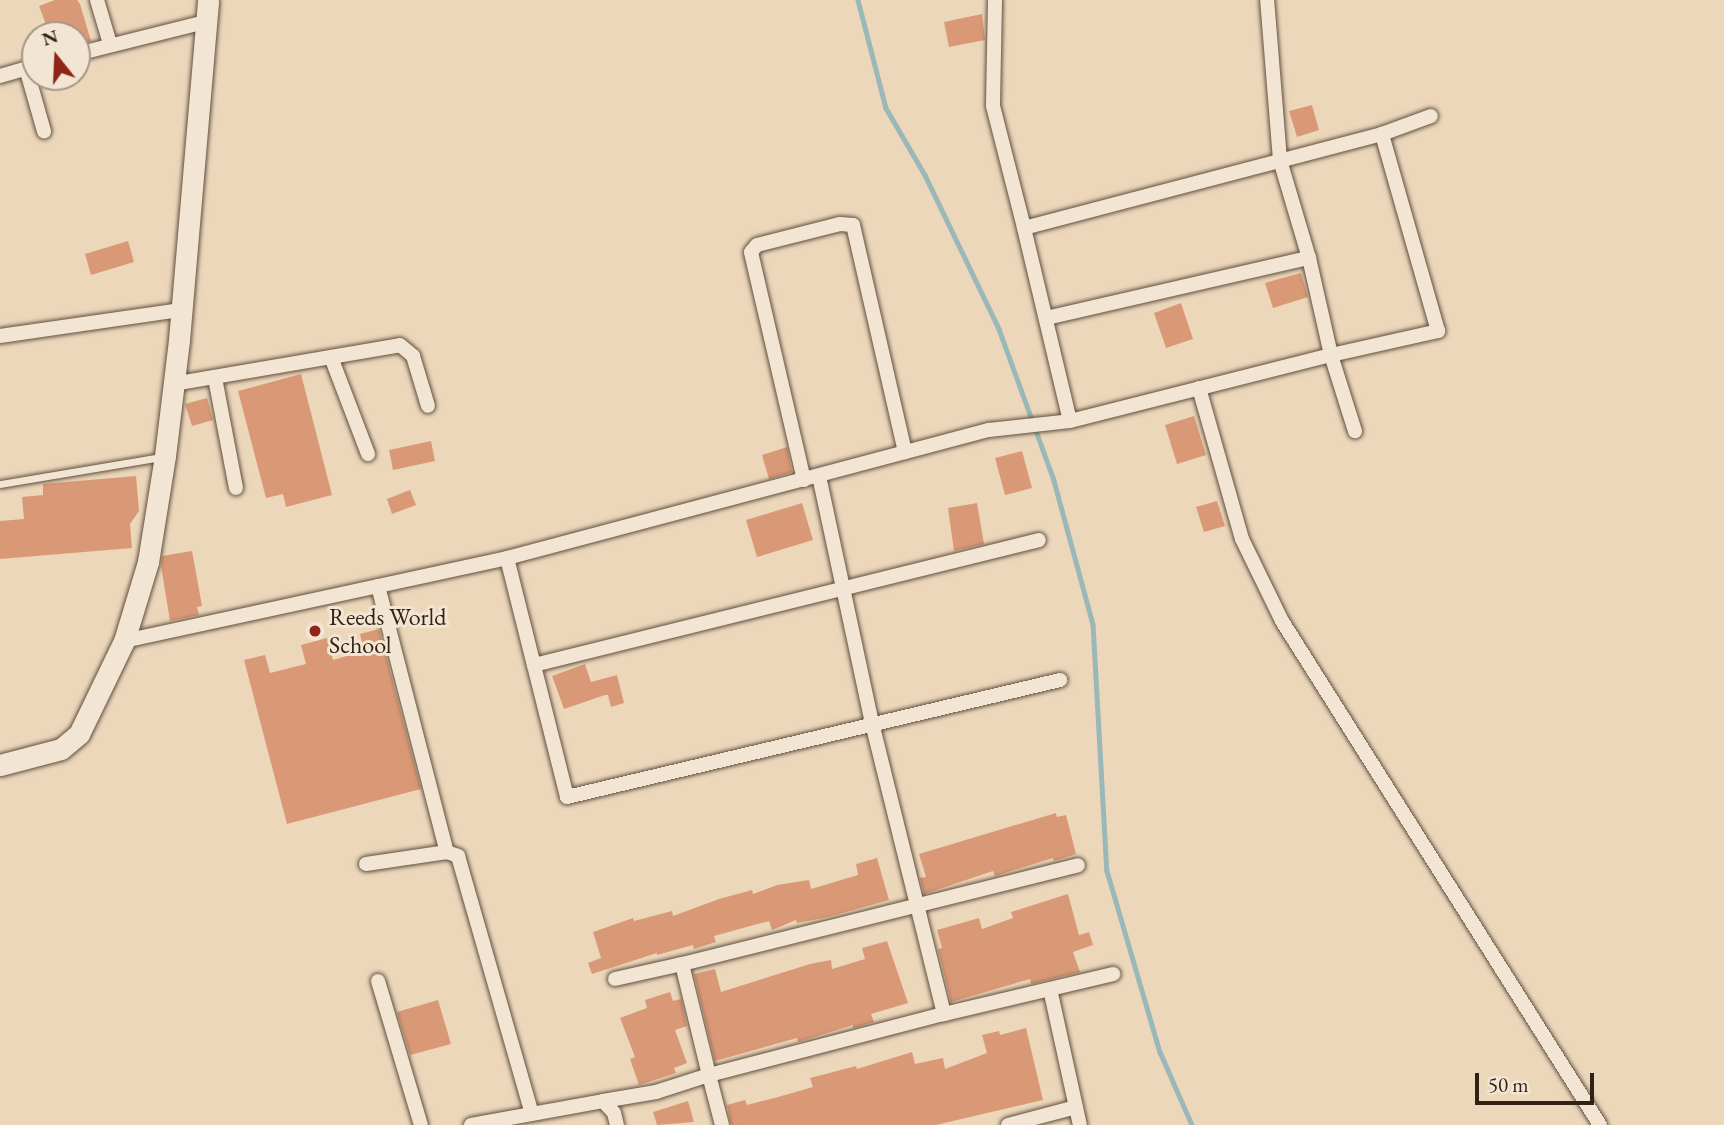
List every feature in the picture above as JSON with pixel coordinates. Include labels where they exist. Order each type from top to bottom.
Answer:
[{"type":"street","points":[[97,0],[110,44]]},
{"type":"street","points":[[0,765],[61,749],[79,734],[124,641],[148,562],[166,456],[202,97],[208,0]]},
{"type":"street","points":[[995,0],[993,106],[1070,421]]},
{"type":"street","points":[[1267,0],[1280,160],[1309,258],[1331,355],[1355,431]]},
{"type":"street","points":[[91,50],[205,22]]},
{"type":"street","points":[[0,76],[21,70]]},
{"type":"street","points":[[36,91],[44,131]]},
{"type":"street","points":[[1024,228],[1382,134],[1431,116]]},
{"type":"street","points":[[124,641],[507,558],[989,430],[1070,421],[1331,355],[1438,331],[1382,134]]},
{"type":"street","points":[[804,480],[751,252],[757,244],[840,223],[853,225],[905,452]]},
{"type":"street","points":[[1046,318],[1309,258]]},
{"type":"street","points":[[0,336],[181,310]]},
{"type":"street","points":[[173,384],[400,345],[407,348],[413,356],[428,406]]},
{"type":"street","points":[[331,357],[368,454]]},
{"type":"street","points":[[215,378],[236,488]]},
{"type":"street","points":[[1199,388],[1242,539],[1282,621],[1600,1125]]},
{"type":"street","points":[[819,476],[872,723],[944,1014]]},
{"type":"street","points":[[534,665],[844,586],[1040,540]]},
{"type":"street","points":[[507,558],[567,797],[1060,680]]},
{"type":"street","points":[[378,586],[447,852]]},
{"type":"street","points":[[366,864],[447,852],[458,856],[543,1117]]},
{"type":"street","points":[[615,979],[1078,865]]},
{"type":"street","points":[[682,964],[722,1125]]},
{"type":"street","points":[[471,1125],[543,1117],[603,1101],[656,1092],[709,1075],[944,1014],[1113,974]]},
{"type":"street","points":[[378,981],[421,1125]]},
{"type":"street","points":[[1050,989],[1080,1125]]},
{"type":"street","points":[[603,1101],[614,1112],[617,1125]]},
{"type":"street","points":[[1008,1125],[1076,1107]]},
{"type":"lane","points":[[0,484],[166,456]]},
{"type":"building","points":[[55,0],[77,0],[85,21],[45,21],[39,6]]},
{"type":"building","points":[[982,14],[985,40],[949,47],[944,22]]},
{"type":"building","points":[[1312,105],[1319,130],[1297,137],[1289,111]]},
{"type":"building","points":[[128,241],[134,262],[91,275],[85,254]]},
{"type":"building","points":[[1301,273],[1308,297],[1273,308],[1265,283]]},
{"type":"building","points":[[1181,303],[1193,339],[1166,348],[1154,313]]},
{"type":"building","points":[[301,374],[332,495],[286,507],[283,494],[266,498],[238,391]]},
{"type":"building","points":[[207,398],[213,420],[192,426],[185,404]]},
{"type":"building","points":[[1194,416],[1206,455],[1177,464],[1165,425]]},
{"type":"building","points":[[431,441],[435,461],[393,470],[389,450]]},
{"type":"building","points":[[787,447],[792,472],[769,479],[762,455]]},
{"type":"building","points":[[1022,451],[1032,488],[1005,495],[995,458]]},
{"type":"building","points":[[136,476],[139,511],[130,524],[132,548],[0,559],[0,521],[24,519],[22,497],[43,495],[43,484]]},
{"type":"building","points":[[410,490],[416,505],[392,514],[387,499]]},
{"type":"building","points":[[1217,501],[1225,526],[1204,532],[1196,507]]},
{"type":"building","points":[[802,503],[813,540],[757,557],[746,520]]},
{"type":"building","points":[[977,503],[984,544],[954,551],[948,508]]},
{"type":"building","points":[[192,551],[202,606],[197,607],[199,615],[170,621],[161,566],[162,556]]},
{"type":"building","points":[[379,629],[421,789],[287,824],[244,660],[265,655],[270,673],[306,664],[301,645],[327,638],[333,660],[364,651],[360,634]]},
{"type":"building","points":[[585,664],[591,682],[617,675],[624,703],[611,707],[608,695],[605,695],[564,709],[552,676]]},
{"type":"building","points":[[1056,813],[1057,817],[1066,815],[1076,854],[1054,861],[1053,858],[995,876],[993,871],[924,894],[920,878],[926,877],[919,854]]},
{"type":"building","points":[[877,858],[889,900],[828,917],[797,923],[796,920],[772,930],[769,921],[714,936],[716,942],[694,949],[693,945],[657,953],[592,974],[588,963],[601,958],[593,932],[633,918],[634,921],[672,911],[673,916],[719,899],[752,890],[753,894],[777,885],[809,880],[811,889],[858,875],[856,864]]},
{"type":"building","points":[[1068,894],[1079,935],[1089,932],[1093,945],[1073,952],[1080,972],[1031,984],[1030,979],[951,1002],[938,949],[942,948],[937,930],[979,918],[982,929],[1013,918],[1011,912]]},
{"type":"building","points":[[887,941],[908,1003],[871,1014],[874,1022],[853,1028],[853,1025],[798,1042],[797,1038],[715,1061],[694,974],[715,969],[721,992],[810,964],[831,960],[832,969],[865,959],[862,948]]},
{"type":"building","points":[[670,992],[673,1001],[681,999],[687,1026],[675,1030],[687,1063],[674,1068],[676,1073],[639,1085],[630,1059],[635,1057],[620,1018],[647,1008],[645,1000]]},
{"type":"building","points":[[438,1000],[451,1044],[410,1055],[397,1012]]},
{"type":"building","points":[[1026,1028],[1043,1100],[936,1125],[731,1125],[727,1105],[745,1100],[747,1105],[813,1087],[810,1078],[856,1066],[857,1069],[912,1052],[915,1064],[943,1058],[945,1069],[987,1053],[982,1035],[999,1031],[1000,1035]]},
{"type":"building","points":[[688,1101],[694,1122],[657,1125],[653,1112]]},
{"type":"waterway","points":[[858,0],[886,108],[925,175],[999,329],[1053,477],[1093,624],[1107,871],[1160,1052],[1192,1125]]},
{"type":"place","name":"Reeds World School","points":[[315,631]]}]
